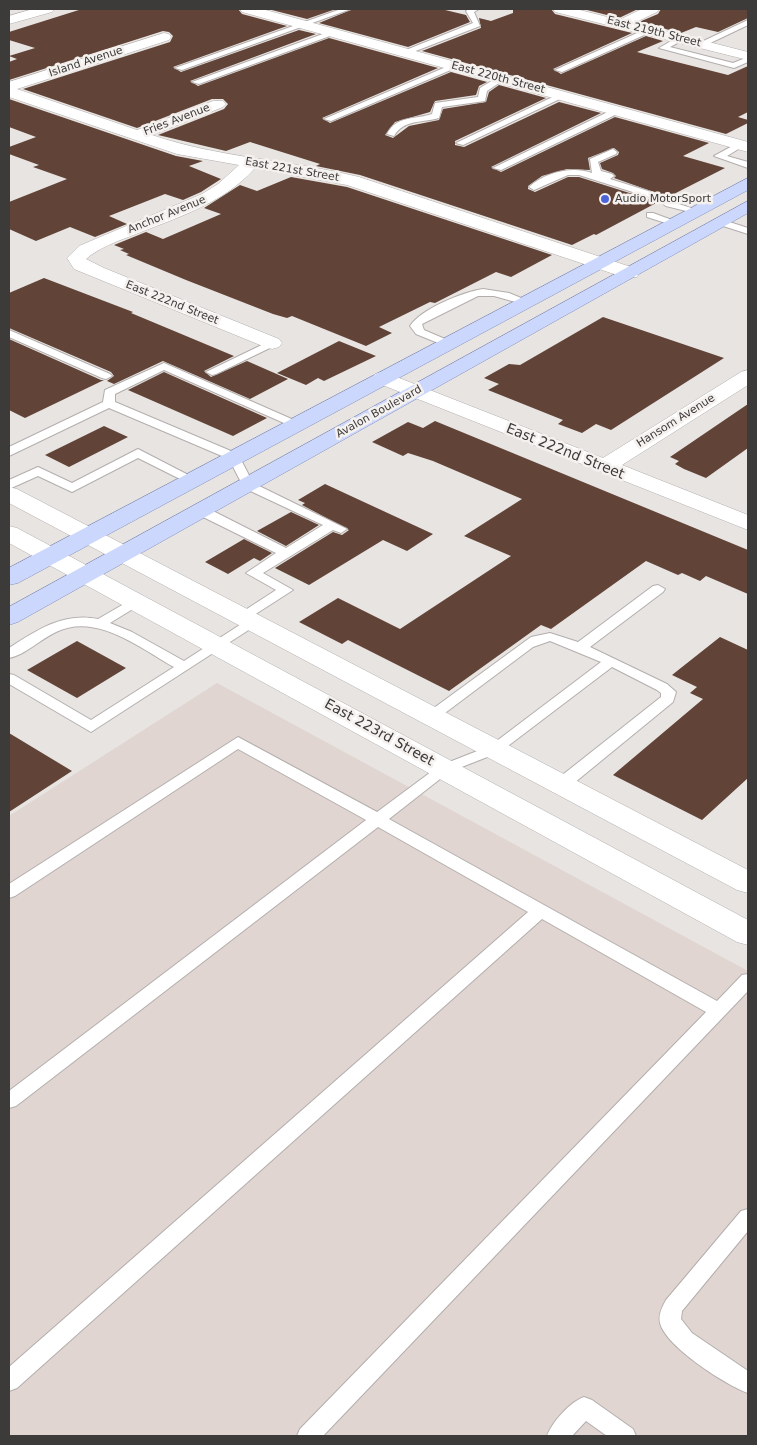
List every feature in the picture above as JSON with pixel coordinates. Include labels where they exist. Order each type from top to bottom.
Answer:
[{"type":"main road","points":[[9,578],[748,183]]},
{"type":"main road","name":"Avalon Boulevard","points":[[9,616],[125,554],[748,206]]},
{"type":"street","points":[[9,20],[47,9]]},
{"type":"street","name":"East 220th Street","points":[[247,9],[744,146]]},
{"type":"street","name":"East 219th Street","points":[[560,9],[746,55]]},
{"type":"street","points":[[621,24],[652,9]]},
{"type":"street","name":"Island Avenue","points":[[9,87],[164,37]]},
{"type":"street","name":"East 221st Street","points":[[9,92],[182,151],[324,174],[353,181],[630,273]]},
{"type":"street","name":"Fries Avenue","points":[[136,136],[218,104]]},
{"type":"street","name":"Anchor Avenue","points":[[76,258],[97,243],[210,197],[231,185],[251,162]]},
{"type":"street","name":"East 222nd Street","points":[[76,258],[81,265],[97,272],[272,343]]},
{"type":"street","name":"Hansom Avenue","points":[[604,467],[748,376]]},
{"type":"street","name":"East 222nd Street","points":[[382,378],[748,523]]},
{"type":"street","points":[[9,494],[748,883]]},
{"type":"street","name":"East 223rd Street","points":[[9,532],[748,934]]},
{"type":"lane","points":[[180,68],[347,9]]},
{"type":"lane","points":[[405,52],[477,24],[470,11],[475,9]]},
{"type":"lane","points":[[701,44],[748,22]]},
{"type":"lane","points":[[559,70],[649,31]]},
{"type":"lane","points":[[196,82],[334,33]]},
{"type":"lane","points":[[681,39],[663,48],[734,66],[746,55]]},
{"type":"lane","points":[[328,119],[456,66]]},
{"type":"lane","points":[[391,134],[396,124],[403,121],[436,116],[438,105],[449,101],[472,102],[482,99],[483,90],[501,79]]},
{"type":"lane","points":[[460,143],[562,96]]},
{"type":"lane","points":[[498,168],[616,111]]},
{"type":"lane","points":[[744,146],[719,156],[748,165]]},
{"type":"lane","points":[[613,152],[594,161],[597,173],[701,209]]},
{"type":"lane","points":[[534,187],[558,175],[572,171],[661,198],[669,204],[701,209]]},
{"type":"lane","points":[[669,204],[650,215],[675,223]]},
{"type":"lane","points":[[720,222],[748,231]]},
{"type":"lane","points":[[448,344],[420,332],[414,326],[418,322],[472,295],[482,292],[498,293],[526,302]]},
{"type":"lane","points":[[9,333],[106,376]]},
{"type":"lane","points":[[212,372],[272,343]]},
{"type":"lane","points":[[109,404],[109,392],[164,366],[297,424]]},
{"type":"lane","points":[[9,452],[109,404],[234,457],[248,485],[337,527],[286,553],[253,573],[286,590],[217,646],[91,727],[9,678]]},
{"type":"lane","points":[[9,485],[38,471],[72,488],[138,453],[192,480]]},
{"type":"lane","points":[[202,511],[286,553]]},
{"type":"lane","points":[[580,647],[658,589]]},
{"type":"lane","points":[[100,624],[136,602]]},
{"type":"lane","points":[[9,654],[68,622],[89,620],[184,667]]},
{"type":"lane","points":[[432,716],[538,638],[546,636],[558,638],[580,647],[666,688],[670,695],[668,699],[562,784]]},
{"type":"lane","points":[[9,1102],[376,819],[444,769],[495,749],[610,662]]},
{"type":"lane","points":[[9,892],[238,742],[718,1010]]},
{"type":"lane","points":[[9,1381],[540,911]]},
{"type":"lane","points":[[308,1436],[748,980]]},
{"type":"lane","points":[[748,1217],[672,1307],[670,1318],[672,1326],[681,1337],[748,1383]]},
{"type":"lane","points":[[558,1436],[584,1406],[625,1436]]},
{"type":"shaded area","points":[[217,683],[748,971],[748,1436],[9,1436],[9,816]]},
{"type":"building","points":[[82,9],[238,9],[242,14],[287,26],[173,67],[181,72],[299,30],[316,34],[190,81],[198,86],[329,38],[438,68],[322,118],[330,123],[451,72],[487,82],[479,86],[476,95],[435,101],[430,112],[395,122],[385,135],[393,138],[409,126],[439,120],[443,109],[486,102],[489,92],[499,85],[546,98],[455,141],[455,145],[464,147],[559,102],[601,113],[491,167],[501,172],[615,117],[709,143],[683,156],[725,168],[668,197],[614,178],[616,176],[613,173],[602,169],[600,163],[618,155],[619,152],[614,148],[588,158],[590,170],[567,169],[542,176],[528,186],[528,189],[535,192],[568,177],[579,177],[658,202],[596,235],[594,234],[572,245],[360,175],[316,166],[320,164],[250,142],[226,151],[158,135],[224,109],[228,104],[223,99],[212,99],[137,128],[23,89],[170,42],[173,36],[169,32],[163,31],[9,80],[9,62],[17,59],[9,56],[35,48],[9,40],[9,32]]},
{"type":"building","points":[[268,9],[336,9],[307,19]]},
{"type":"building","points":[[353,9],[441,9],[466,15],[470,22],[408,47],[319,23]]},
{"type":"building","points":[[513,9],[551,9],[555,14],[632,33],[553,69],[561,74],[646,36],[663,41],[637,52],[728,75],[748,66],[748,112],[738,117],[748,120],[748,123],[726,134],[422,51],[481,28],[479,18],[491,21],[513,13]]},
{"type":"building","points":[[583,9],[638,9],[619,18]]},
{"type":"building","points":[[661,9],[748,9],[748,18],[718,32],[696,27],[681,33],[639,22],[658,14]]},
{"type":"building","points":[[9,99],[176,156],[203,161],[189,166],[221,179],[201,192],[183,200],[165,194],[109,216],[127,224],[95,237],[70,227],[36,241],[9,229],[9,202],[67,179],[33,167],[39,165],[9,154],[9,147],[36,137],[9,127]]},
{"type":"building","points":[[291,177],[347,187],[552,255],[511,277],[496,272],[435,303],[430,302],[379,327],[392,333],[366,346],[292,316],[287,318],[273,314],[186,280],[126,255],[129,254],[120,250],[124,249],[114,245],[146,232],[163,239],[221,214],[204,208],[240,185],[257,191]]},
{"type":"building","points":[[44,278],[133,312],[131,313],[234,356],[204,371],[211,377],[247,361],[288,379],[250,399],[163,361],[114,384],[107,381],[114,376],[111,372],[9,328],[9,293]]},
{"type":"building","points":[[603,317],[724,358],[611,430],[596,424],[582,433],[558,424],[563,420],[488,390],[499,384],[484,378],[509,364],[520,365]]},
{"type":"building","points":[[9,339],[104,380],[25,418],[9,410]]},
{"type":"building","points":[[339,341],[376,356],[324,381],[318,378],[306,385],[277,373]]},
{"type":"building","points":[[164,372],[267,418],[233,436],[128,390]]},
{"type":"building","points":[[748,404],[748,448],[706,478],[675,464],[679,461],[670,457]]},
{"type":"building","points":[[435,421],[748,550],[748,594],[706,576],[700,581],[682,573],[678,575],[646,561],[551,629],[541,625],[449,691],[348,640],[342,644],[299,622],[338,598],[400,629],[511,556],[464,536],[522,499],[433,461],[408,453],[403,456],[372,442],[408,422],[423,428]]},
{"type":"building","points":[[104,426],[128,437],[69,467],[45,455]]},
{"type":"building","points":[[325,484],[433,534],[407,551],[383,540],[309,585],[275,568],[333,532],[342,535],[349,530],[302,505],[305,503],[298,500]]},
{"type":"building","points":[[291,512],[319,525],[286,546],[257,531]]},
{"type":"building","points":[[244,539],[272,553],[260,561],[254,558],[228,574],[205,562]]},
{"type":"building","points":[[720,637],[748,650],[748,778],[702,820],[613,775],[703,699],[690,693],[697,687],[672,675]]},
{"type":"building","points":[[77,641],[126,668],[77,698],[27,670]]},
{"type":"building","points":[[9,733],[72,771],[9,812]]},
{"type":"place","name":"Audio MotorSport","points":[[605,199]]}]
